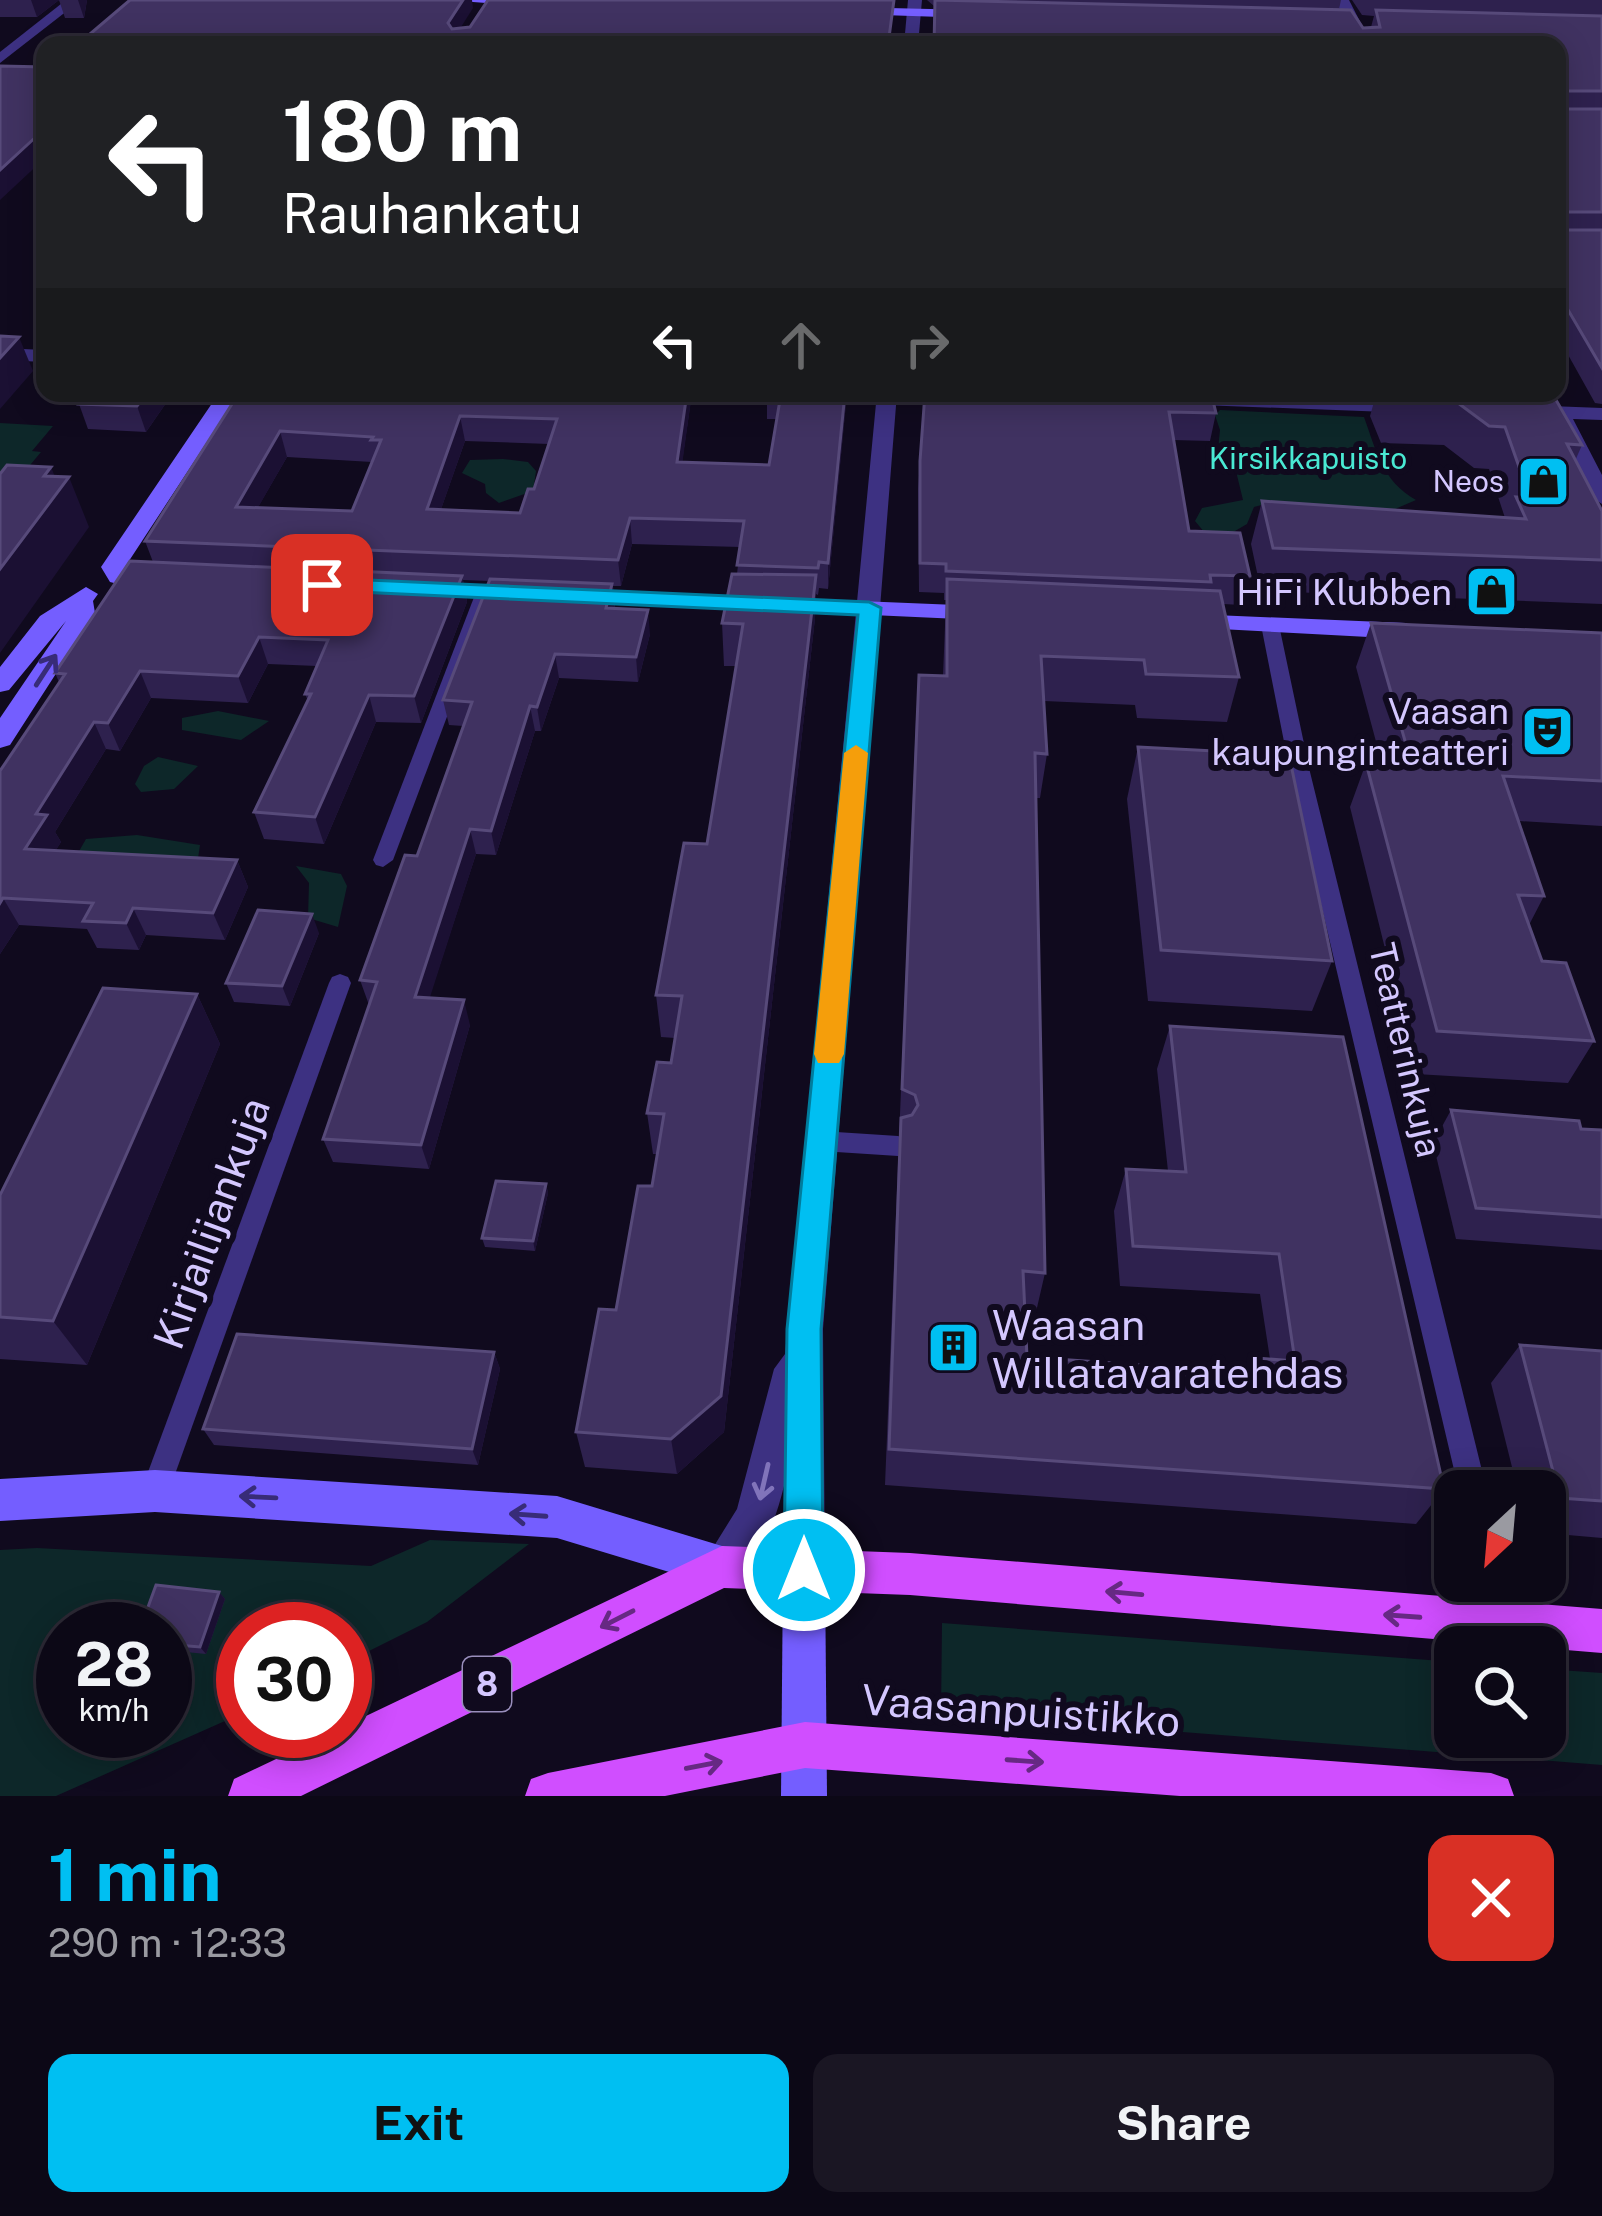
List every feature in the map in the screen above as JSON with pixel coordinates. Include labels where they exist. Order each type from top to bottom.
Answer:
[{"type":"main road","name":"8","points":[[251,1796],[722,1567],[910,1574],[1602,1631]]},
{"type":"main road","name":"Vaasanpuistikko","points":[[548,1796],[805,1745],[1491,1796]]},
{"type":"street","points":[[0,58],[74,0]]},
{"type":"street","points":[[453,0],[488,5],[536,2]]},
{"type":"street","points":[[1343,2],[1360,36]]},
{"type":"street","points":[[1324,4],[1365,5]]},
{"type":"street","points":[[828,10],[914,6],[981,14]]},
{"type":"street","points":[[912,36],[914,6]]},
{"type":"street","points":[[1333,22],[1375,23]]},
{"type":"street","points":[[0,354],[36,356]]},
{"type":"street","points":[[0,684],[49,621],[80,598],[127,577],[113,567],[223,402]]},
{"type":"street","points":[[804,1796],[804,1329],[886,402]]},
{"type":"street","points":[[1290,402],[1435,407]]},
{"type":"street","points":[[1507,410],[1553,402],[1602,414]]},
{"type":"street","points":[[1553,402],[1602,497]]},
{"type":"street","points":[[392,588],[1010,614]]},
{"type":"street","points":[[0,739],[83,613],[80,598]]},
{"type":"street","points":[[1168,621],[1431,632]]},
{"type":"street","points":[[0,1501],[155,1491],[557,1517],[722,1567],[755,1518],[804,1329]]},
{"type":"lane","points":[[382,860],[484,592]]},
{"type":"lane","name":"Teatterinkuja","points":[[1270,626],[1311,819],[1468,1470]]},
{"type":"lane","name":"Kirjailijankuja","points":[[155,1491],[340,983]]},
{"type":"lane","points":[[821,1141],[898,1147]]},
{"type":"lane","points":[[1500,1602],[1505,1624]]},
{"type":"green space","name":"Kirsikkapuisto","points":[[1220,410],[1364,417],[1388,474],[1416,500],[1395,509],[1273,502],[1254,507],[1247,524],[1223,538],[1205,533],[1195,521],[1202,508],[1243,500],[1234,463],[1218,449],[1220,430],[1215,415]]},
{"type":"green space","points":[[0,423],[53,426],[32,451],[41,452],[0,501]]},
{"type":"green space","points":[[470,460],[528,462],[536,471],[533,491],[499,503],[486,493],[485,484],[462,473]]},
{"type":"green space","points":[[218,711],[269,721],[241,740],[182,730],[182,718]]},
{"type":"green space","points":[[158,757],[198,766],[174,789],[141,792],[135,784],[144,766]]},
{"type":"green space","points":[[137,835],[200,845],[197,865],[74,860],[86,839]]},
{"type":"green space","points":[[296,866],[341,874],[347,886],[338,927],[308,918],[309,883]]},
{"type":"green space","points":[[430,1540],[529,1544],[427,1622],[372,1650],[372,1602],[216,1602],[216,1725],[192,1736],[192,1602],[36,1602],[36,1758],[142,1758],[56,1796],[0,1796],[0,1550],[371,1566]]},
{"type":"green space","points":[[942,1623],[1434,1660],[1434,1752],[941,1713]]},
{"type":"green space","points":[[1566,1670],[1602,1673],[1602,1765],[1513,1758],[1566,1758]]},
{"type":"building","points":[[130,0],[463,0],[448,23],[452,29],[470,27],[488,0],[894,0],[889,36],[88,36]]},
{"type":"building","points":[[935,0],[1351,10],[1363,28],[1380,27],[1376,10],[1602,16],[1602,91],[1566,91],[1566,36],[934,36]]},
{"type":"building","points":[[0,66],[36,67],[36,137],[0,170]]},
{"type":"building","points":[[1566,109],[1602,109],[1602,212],[1566,212]]},
{"type":"building","points":[[1566,230],[1602,230],[1602,368],[1566,306]]},
{"type":"building","points":[[0,336],[19,337],[0,358]]},
{"type":"building","points":[[80,402],[140,402],[137,406]]},
{"type":"building","points":[[233,402],[686,402],[677,462],[769,465],[780,402],[844,402],[828,563],[819,562],[818,568],[737,565],[744,521],[630,518],[618,560],[145,541]],"holes":[[[460,416],[557,419],[534,489],[528,489],[520,513],[427,509]],[[280,431],[373,437],[371,440],[381,440],[352,511],[236,507]]]},
{"type":"building","points":[[924,402],[1213,402],[1216,413],[1169,412],[1189,531],[1240,533],[1250,576],[1210,575],[1211,582],[946,571],[946,564],[920,563]]},
{"type":"building","points":[[1426,402],[1557,402],[1582,445],[1567,444],[1602,511],[1602,560],[1273,548],[1262,501],[1526,519],[1516,497],[1530,498],[1505,427],[1489,426],[1458,403]]},
{"type":"building","points":[[7,465],[51,467],[44,476],[69,477],[0,569],[0,474]]},
{"type":"building","points":[[130,561],[462,576],[414,696],[369,695],[315,817],[254,812],[311,694],[305,694],[328,640],[259,637],[238,676],[140,671],[108,723],[94,722],[36,814],[47,815],[25,849],[237,860],[213,913],[133,908],[126,923],[83,921],[93,903],[3,898],[0,903],[0,771],[65,674],[55,673]]},
{"type":"building","points":[[732,574],[816,575],[721,1396],[671,1439],[576,1432],[599,1309],[616,1310],[638,1186],[652,1186],[664,1114],[647,1113],[657,1062],[671,1063],[682,996],[656,995],[684,843],[707,844],[743,624],[722,623]]},
{"type":"building","points":[[490,579],[612,584],[606,608],[648,610],[636,657],[555,654],[537,707],[530,706],[491,831],[470,829],[415,997],[464,1000],[421,1145],[323,1139],[377,982],[360,980],[405,855],[417,856],[472,702],[443,700]]},
{"type":"building","points":[[947,579],[1220,591],[1239,677],[1146,674],[1144,660],[1041,656],[1047,754],[1035,753],[1045,1273],[1023,1271],[1027,1357],[1257,1373],[1255,1358],[1295,1361],[1279,1254],[1133,1246],[1126,1169],[1186,1172],[1170,1026],[1343,1037],[1440,1470],[1434,1470],[1434,1488],[889,1449],[901,1118],[912,1115],[918,1105],[915,1095],[902,1089],[919,675],[947,676]]},
{"type":"building","points":[[1371,623],[1602,633],[1602,781],[1503,776],[1544,896],[1518,895],[1542,961],[1566,963],[1594,1041],[1437,1031],[1366,763],[1412,765]]},
{"type":"building","points":[[1138,747],[1289,755],[1332,961],[1161,950]]},
{"type":"building","points":[[258,910],[312,914],[282,986],[226,983]]},
{"type":"building","points":[[103,988],[197,994],[53,1321],[0,1317],[0,1195]]},
{"type":"building","points":[[1451,1110],[1579,1121],[1581,1129],[1602,1130],[1602,1217],[1476,1208]]},
{"type":"building","points":[[496,1181],[546,1184],[533,1241],[482,1238]]},
{"type":"building","points":[[237,1334],[494,1352],[472,1449],[203,1429]]},
{"type":"building","points":[[1520,1345],[1602,1351],[1602,1501],[1566,1498],[1566,1470],[1553,1470]]},
{"type":"building","points":[[156,1585],[219,1592],[200,1647],[192,1646],[192,1602],[150,1602]]},
{"type":"slow traffic","points":[[829,1054],[856,753]]},
{"type":"place","name":"Neos","points":[[1543,481]]},
{"type":"place","name":"HiFi Klubben","points":[[1491,592]]},
{"type":"place","name":"Vaasan kaupunginteatteri","points":[[1548,732]]},
{"type":"place","name":"Waasan Willatavaratehdas","points":[[953,1348]]},
{"type":"route","points":[[322,585],[869,608],[804,1329],[804,1570]]}]
